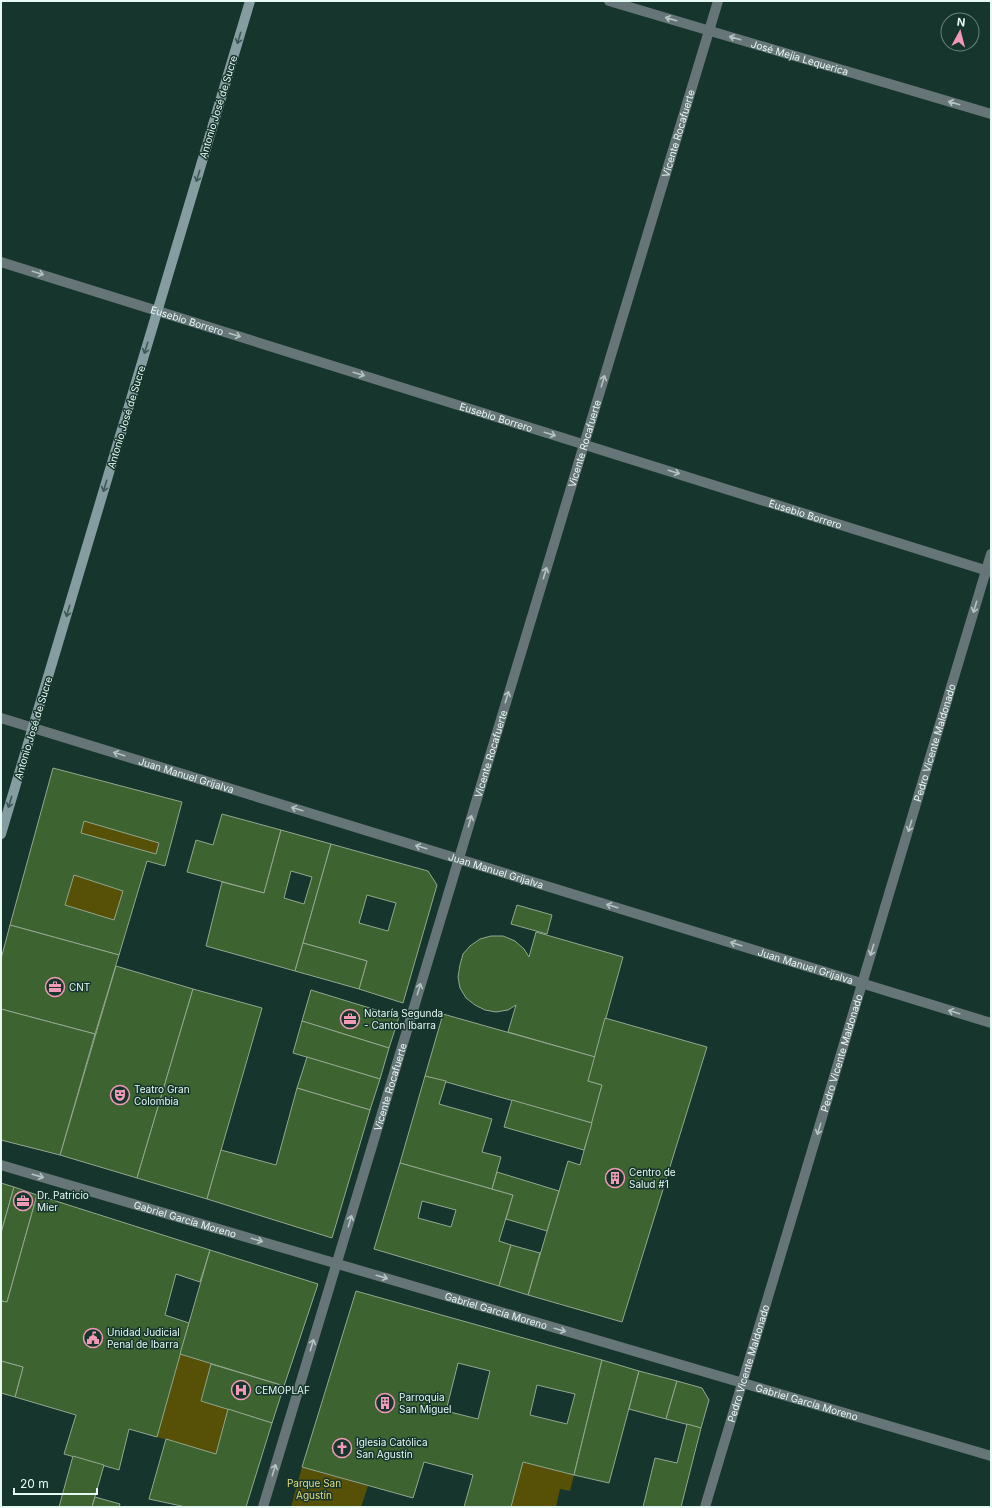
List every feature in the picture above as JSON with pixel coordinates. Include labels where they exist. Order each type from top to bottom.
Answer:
[{"type":"street","name":"Antonio José de Sucre","points":[[1,834],[250,1]]},
{"type":"street","name":"José Mejia Lequerica","points":[[609,1],[991,114]]},
{"type":"street","name":"Vicente Rocafuerte","points":[[263,1507],[718,1]]},
{"type":"street","name":"Eusebio Borrero","points":[[1,262],[989,571]]},
{"type":"street","name":"Pedro Vicente Maldonado","points":[[705,1507],[862,983],[989,571],[991,554]]},
{"type":"street","name":"Juan Manuel Grijalva","points":[[1,718],[991,1023]]},
{"type":"street","name":"Gabriel García Moreno","points":[[1,1165],[991,1456]]},
{"type":"green space","points":[[84,821],[159,843],[156,854],[81,833]]},
{"type":"green space","points":[[74,875],[123,891],[114,920],[65,905]]},
{"type":"green space","points":[[180,1354],[211,1364],[201,1401],[228,1409],[216,1454],[157,1437]]},
{"type":"green space","points":[[523,1462],[574,1475],[570,1491],[560,1489],[556,1507],[511,1507]]},
{"type":"green space","name":"Parque San Agustín","points":[[302,1467],[368,1486],[361,1507],[291,1507]]},
{"type":"building","points":[[53,768],[182,802],[165,866],[147,861],[119,955],[10,925]],"holes":[[[84,821],[159,843],[156,854],[81,833]],[[74,875],[123,891],[114,920],[65,905]]]},
{"type":"building","points":[[222,814],[281,830],[264,893],[187,872],[196,840],[213,845]]},
{"type":"building","points":[[281,830],[331,844],[295,971],[206,946],[222,882],[264,893]],"holes":[[[291,871],[312,877],[304,904],[284,898]]]},
{"type":"building","points":[[331,844],[428,871],[437,885],[403,1003],[359,989],[367,961],[303,943]],"holes":[[[367,895],[396,903],[388,931],[359,923]]]},
{"type":"building","points":[[517,905],[552,915],[547,934],[511,924]]},
{"type":"building","name":"CNT","points":[[10,925],[119,955],[95,1034],[1,1009],[1,959]]},
{"type":"building","points":[[536,932],[623,957],[595,1057],[508,1032],[516,1005],[508,1010],[496,1012],[485,1010],[466,998],[460,988],[458,977],[460,965],[463,954],[470,946],[480,939],[491,936],[503,936],[515,941],[524,949],[529,957]]},
{"type":"building","points":[[303,943],[367,961],[359,989],[295,971]]},
{"type":"building","name":"Teatro Gran Colombia","points":[[116,966],[193,989],[137,1178],[60,1155]]},
{"type":"building","points":[[193,989],[262,1008],[207,1199],[137,1178]]},
{"type":"building","name":"Notaría Segunda - Canton Ibarra","points":[[311,990],[399,1017],[389,1048],[302,1021]]},
{"type":"building","points":[[1,1009],[95,1034],[60,1155],[1,1140]]},
{"type":"building","points":[[443,1014],[595,1057],[588,1081],[602,1085],[592,1123],[425,1076]]},
{"type":"building","name":"Centro de Salud #1","points":[[605,1018],[707,1047],[622,1322],[528,1295],[568,1161],[580,1165],[602,1085],[588,1081]]},
{"type":"building","points":[[302,1021],[389,1048],[380,1079],[293,1053]]},
{"type":"building","points":[[307,1057],[380,1079],[370,1110],[297,1088]]},
{"type":"building","points":[[425,1076],[446,1081],[439,1104],[492,1119],[482,1152],[501,1157],[492,1189],[400,1163]]},
{"type":"building","points":[[297,1088],[370,1110],[332,1238],[207,1199],[221,1150],[276,1165]]},
{"type":"building","points":[[512,1100],[592,1123],[584,1150],[504,1127]]},
{"type":"building","points":[[400,1163],[513,1195],[499,1241],[511,1245],[499,1286],[374,1249]],"holes":[[[422,1201],[456,1210],[451,1227],[418,1218]]]},
{"type":"building","points":[[497,1172],[559,1191],[547,1231],[506,1219],[513,1195],[492,1189]]},
{"type":"building","points":[[1,1183],[14,1187],[1,1233]]},
{"type":"building","points":[[14,1187],[37,1195],[7,1302],[1,1301],[1,1233]]},
{"type":"building","name":"Unidad Judicial Penal de Ibarra","points":[[37,1195],[210,1250],[200,1282],[176,1274],[165,1315],[189,1323],[157,1437],[129,1429],[119,1470],[64,1454],[76,1415],[15,1397],[23,1367],[1,1361],[1,1301],[7,1302]]},
{"type":"building","points":[[511,1245],[540,1253],[528,1295],[499,1286]]},
{"type":"building","points":[[210,1250],[318,1284],[284,1386],[180,1354]]},
{"type":"building","name":"Parroquia San Miguel","points":[[356,1291],[602,1360],[574,1475],[523,1462],[511,1507],[464,1507],[473,1475],[424,1462],[413,1498],[302,1467]],"holes":[[[458,1363],[490,1371],[478,1419],[446,1411]],[[537,1385],[575,1394],[567,1424],[530,1415]]]},
{"type":"building","points":[[602,1360],[639,1371],[609,1483],[574,1475]]},
{"type":"building","points":[[1,1361],[23,1367],[15,1397],[1,1393]]},
{"type":"building","points":[[211,1364],[284,1386],[272,1423],[201,1401]]},
{"type":"building","points":[[639,1371],[677,1381],[666,1419],[629,1409]]},
{"type":"building","points":[[677,1381],[702,1388],[709,1400],[701,1428],[666,1419]]},
{"type":"building","points":[[228,1409],[272,1423],[246,1507],[186,1507],[149,1499],[166,1439],[216,1454]]},
{"type":"building","points":[[687,1424],[701,1428],[681,1507],[643,1507],[655,1458],[677,1463]]},
{"type":"building","points":[[73,1456],[104,1465],[92,1507],[59,1507]]},
{"type":"building","points":[[95,1497],[120,1504],[119,1507],[92,1507]]},
{"type":"place","name":"CNT","points":[[55,987]]},
{"type":"place","name":"Notaría Segunda - Canton Ibarra","points":[[350,1019]]},
{"type":"place","name":"Teatro Gran Colombia","points":[[120,1095]]},
{"type":"place","name":"Centro de Salud #1","points":[[615,1178]]},
{"type":"place","name":"Dr. Patricio Mier","points":[[23,1201]]},
{"type":"place","name":"Unidad Judicial Penal de Ibarra","points":[[93,1338]]},
{"type":"place","name":"CEMOPLAF","points":[[241,1390]]},
{"type":"place","name":"Parroquia San Miguel","points":[[385,1403]]},
{"type":"place","name":"Iglesia Católica San Agustín","points":[[342,1448]]}]
